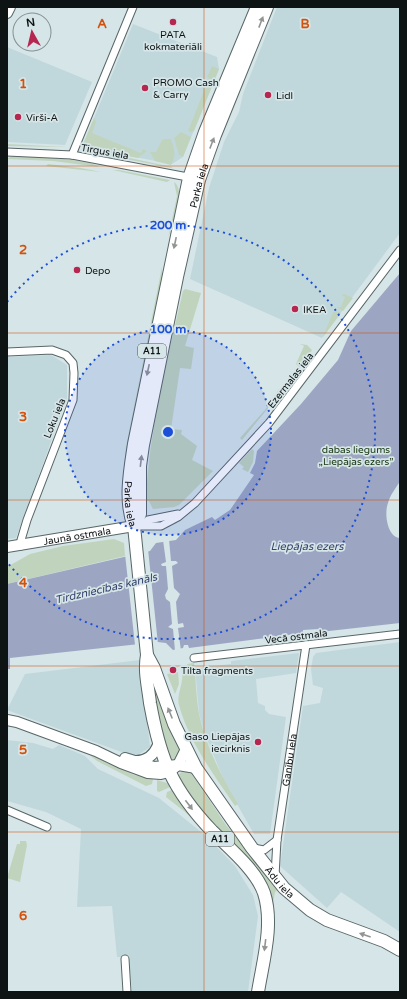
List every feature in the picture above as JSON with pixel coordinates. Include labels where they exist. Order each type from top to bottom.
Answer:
[{"type":"highway","name":"Parka iela","points":[[138,526],[140,514],[140,466],[143,445],[194,179],[205,132],[257,7]]},
{"type":"highway","name":"Parka iela","points":[[194,179],[267,7]]},
{"type":"highway","name":"A11","points":[[138,526],[136,547],[147,655],[146,672],[158,745]]},
{"type":"highway","name":"A11","points":[[147,655],[152,661],[165,700],[186,749]]},
{"type":"highway","name":"Ādu iela","points":[[158,745],[171,768],[175,786],[194,812],[254,875],[264,893],[267,906],[267,932],[258,992]]},
{"type":"highway","name":"Ādu iela","points":[[186,749],[196,768],[252,848],[284,888],[310,910],[342,927],[384,941],[400,950]]},
{"type":"main road","points":[[7,13],[10,7]]},
{"type":"main road","name":"Jaunā ostmala","points":[[7,548],[138,526]]},
{"type":"main road","name":"Jaunā ostmala","points":[[7,553],[21,546]]},
{"type":"main road","points":[[7,720],[17,722],[105,754],[154,767],[196,768]]},
{"type":"main road","points":[[131,760],[143,761],[151,757],[158,745]]},
{"type":"main road","points":[[105,754],[121,763],[142,771],[157,774],[171,768],[186,749]]},
{"type":"street","points":[[72,155],[133,7]]},
{"type":"street","name":"Tirgus iela","points":[[7,152],[72,155],[194,179]]},
{"type":"street","name":"Ezermalas iela","points":[[138,526],[161,526],[184,513],[269,423],[400,250]]},
{"type":"street","name":"Loku iela","points":[[7,352],[52,350],[66,355],[73,363],[74,373],[73,400],[27,520],[21,540],[21,546]]},
{"type":"street","name":"Vecā ostmala","points":[[194,658],[400,634]]},
{"type":"street","name":"Ganību iela","points":[[275,876],[277,840],[306,645]]},
{"type":"street","points":[[7,810],[47,827]]},
{"type":"street","points":[[252,848],[264,850],[277,840]]},
{"type":"street","points":[[125,959],[127,992]]},
{"type":"shaded area","points":[[277,7],[400,7],[400,233],[322,338],[190,279],[209,188],[224,142],[239,112],[243,94]]},
{"type":"shaded area","points":[[133,24],[217,57],[219,69],[183,157],[172,164],[86,148],[84,146],[84,142]]},
{"type":"shaded area","points":[[7,47],[12,49],[12,52],[19,52],[92,82],[65,145],[7,142]]},
{"type":"shaded area","points":[[51,355],[67,365],[67,398],[16,538],[7,539],[7,357]]},
{"type":"shaded area","points":[[400,642],[400,932],[341,892],[327,908],[280,866],[303,706],[320,703],[323,688],[313,685],[311,669],[313,657],[316,653]]},
{"type":"shaded area","points":[[299,653],[296,673],[256,679],[258,703],[265,706],[265,710],[269,714],[286,717],[270,834],[254,834],[225,783],[204,732],[199,713],[195,668],[231,664],[231,661]]},
{"type":"shaded area","points":[[140,660],[150,747],[135,757],[7,710],[25,674]]},
{"type":"shaded area","points":[[7,740],[33,743],[53,749],[59,745],[85,756],[98,769],[159,798],[206,836],[235,866],[253,895],[258,916],[248,992],[132,992],[129,957],[117,957],[112,906],[77,907],[81,829],[46,812],[7,801]]},
{"type":"green space","points":[[212,66],[219,69],[194,131],[188,131],[209,78],[207,77]]},
{"type":"green space","points":[[94,118],[96,122],[92,133],[141,153],[143,149],[147,151],[138,158],[86,148],[84,142]]},
{"type":"green space","points":[[181,132],[191,137],[183,157],[179,155],[174,138]]},
{"type":"green space","points":[[171,139],[174,149],[174,158],[171,165],[155,161],[150,152],[156,152],[162,140]]},
{"type":"green space","points":[[7,144],[68,147],[7,146]]},
{"type":"green space","points":[[81,149],[92,150],[172,168],[85,151]]},
{"type":"green space","points":[[12,156],[71,160],[93,164],[99,167],[53,161],[7,159]]},
{"type":"green space","points":[[48,164],[81,168],[101,172],[46,166]]},
{"type":"green space","points":[[113,170],[119,170],[170,180],[167,182]]},
{"type":"green space","points":[[174,182],[178,186],[179,201],[168,238],[177,196]]},
{"type":"green space","points":[[162,267],[162,281],[123,478],[126,447]]},
{"type":"green space","points":[[185,289],[201,293],[185,346],[194,348],[191,369],[180,368],[171,429],[182,430],[181,434],[197,446],[192,460],[213,471],[179,505],[174,507],[153,509],[149,501],[146,501],[151,448],[165,369],[183,291]]},
{"type":"green space","points":[[344,294],[353,298],[343,311],[336,307],[341,307],[345,297],[341,295]]},
{"type":"green space","points":[[336,311],[341,313],[323,337],[333,312]]},
{"type":"green space","points":[[300,344],[307,345],[312,350],[300,368],[296,364],[304,346]]},
{"type":"green space","points":[[279,389],[282,391],[242,440],[240,438],[265,410]]},
{"type":"green space","points":[[252,449],[254,451],[253,462],[248,472],[242,469],[244,467],[239,463]]},
{"type":"green space","points":[[114,539],[124,543],[125,556],[7,584],[7,567],[30,554],[63,546]]},
{"type":"green space","points":[[194,663],[198,707],[202,726],[215,760],[238,804],[235,806],[196,745],[183,719],[178,701],[182,681],[182,672],[188,671],[187,664]]},
{"type":"green space","points":[[178,672],[179,684],[175,694],[167,674]]},
{"type":"green space","points":[[152,676],[181,750],[180,755],[174,759],[169,759],[160,743]]},
{"type":"green space","points":[[87,753],[134,775],[153,779],[152,784],[146,786],[97,761]]},
{"type":"green space","points":[[185,771],[191,773],[226,825],[279,889],[275,892],[271,914],[270,897],[178,781],[179,774]]},
{"type":"green space","points":[[157,780],[167,783],[170,787],[159,792],[157,791]]},
{"type":"green space","points":[[172,790],[194,819],[166,797],[167,792]]},
{"type":"green space","points":[[20,841],[26,841],[27,845],[20,882],[7,878],[17,844],[20,844]]},
{"type":"water","name":"Liepājas ezers","points":[[400,273],[400,481],[390,497],[386,513],[389,529],[392,534],[400,538],[400,623],[320,632],[319,629],[303,630],[303,633],[189,648],[188,645],[184,645],[183,648],[173,650],[166,643],[158,642],[10,658],[10,669],[7,669],[7,584],[150,551],[156,543],[176,540],[185,530],[212,517],[215,520],[230,510],[254,475],[250,473],[255,463],[257,451],[301,404],[338,360],[351,331]]},
{"type":"pier","points":[[169,539],[171,561],[176,561],[178,563],[172,566],[174,588],[180,594],[176,602],[178,624],[183,623],[184,627],[178,628],[181,651],[175,651],[173,629],[168,627],[172,624],[170,602],[166,599],[165,595],[168,589],[166,566],[162,566],[161,564],[166,562],[163,540]]},
{"type":"pier","points":[[148,549],[158,644],[135,645],[125,554]]},
{"type":"place","name":"PATA kokmateriāli","points":[[173,22]]},
{"type":"place","name":"PROMO Cash & Carry","points":[[145,88]]},
{"type":"place","name":"Lidl","points":[[268,95]]},
{"type":"place","name":"Virši-A","points":[[18,117]]},
{"type":"place","name":"Depo","points":[[77,270]]},
{"type":"place","name":"IKEA","points":[[295,309]]},
{"type":"place","name":"Tilta fragments","points":[[173,670]]},
{"type":"place","name":"Gaso Liepājas iecirknis","points":[[258,742]]},
{"type":"park label","name":"dabas liegums „Liepājas ezers”","points":[[356,454]]},
{"type":"water label","name":"Tirdzniecības kanāls","points":[[106,588]]}]
